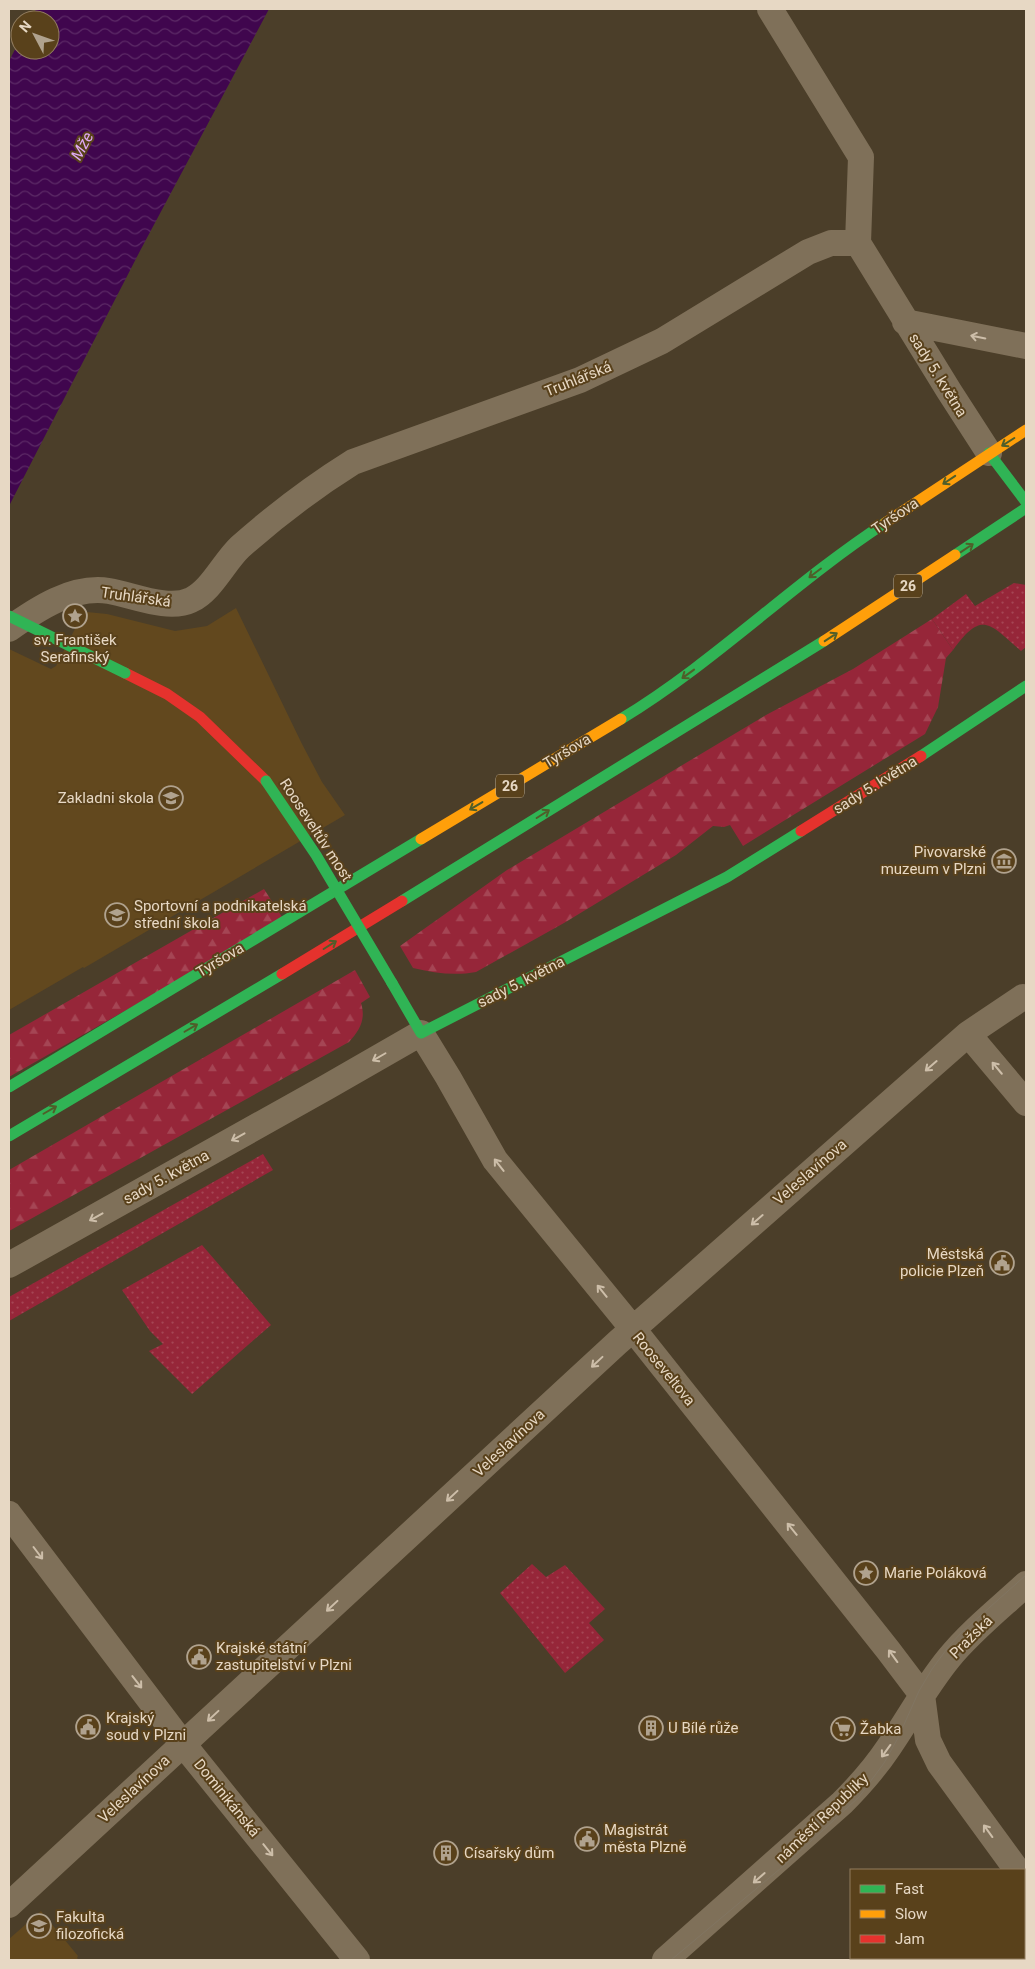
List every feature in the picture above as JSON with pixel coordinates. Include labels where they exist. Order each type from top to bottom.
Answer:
[{"type":"main road","name":"Tyršova","points":[[9,1088],[644,705],[694,670],[850,546],[1026,430]]},
{"type":"main road","name":"sady 5. května","points":[[989,453],[1026,502]]},
{"type":"main road","name":"26","points":[[9,1136],[302,963],[782,669],[1026,508]]},
{"type":"main road","name":"Rooseveltův most","points":[[9,616],[166,694],[200,717],[232,746],[266,781],[298,825],[421,1033]]},
{"type":"main road","name":"sady 5. května","points":[[421,1033],[727,877],[930,751],[1026,686]]},
{"type":"street","points":[[770,9],[861,157],[858,243]]},
{"type":"street","name":"Truhlářská","points":[[9,629],[30,614],[72,593],[108,591],[173,604],[192,600],[206,588],[239,548],[324,480],[353,462],[580,380],[662,341],[808,252],[831,243],[858,243]]},
{"type":"street","name":"sady 5. května","points":[[858,243],[905,322],[989,453]]},
{"type":"street","points":[[905,322],[1026,346]]},
{"type":"street","name":"Veleslavínova","points":[[9,1905],[633,1329],[968,1034],[1023,997]]},
{"type":"street","name":"sady 5. května","points":[[9,1265],[421,1033]]},
{"type":"street","name":"Rooseveltova","points":[[421,1033],[494,1160],[633,1329],[888,1650],[922,1696]]},
{"type":"street","points":[[968,1034],[1026,1103]]},
{"type":"street","name":"Dominikánská","points":[[9,1514],[183,1744],[357,1960]]},
{"type":"street","name":"Pražská","points":[[922,1696],[949,1658],[975,1630],[1026,1584]]},
{"type":"street","points":[[922,1696],[928,1740],[939,1764],[1016,1869]]},
{"type":"street","name":"náměstí Republiky","points":[[665,1960],[842,1804],[865,1779],[922,1696]]},
{"type":"shaded area","name":"Zakladni skola","points":[[236,608],[322,782],[345,815],[9,1010],[9,649],[51,669],[56,666],[80,619],[80,613],[77,611],[107,614],[175,631],[207,626]]},
{"type":"shaded area","name":"Fakulta filozofická","points":[[41,1911],[78,1956],[79,1960],[9,1960],[9,1939]]},
{"type":"green space","points":[[1014,583],[1026,585],[1026,647],[1021,651],[993,628],[979,625],[971,629],[953,650],[932,619],[966,594],[975,606]]},
{"type":"green space","points":[[932,619],[953,650],[946,658],[938,707],[925,734],[743,846],[730,825],[724,827],[713,826],[676,855],[564,923],[476,972],[444,973],[413,968],[400,946],[507,870],[766,715],[853,669]]},
{"type":"green space","points":[[264,889],[284,920],[9,1077],[9,1035]]},
{"type":"green space","points":[[355,970],[370,997],[361,1003],[363,1014],[361,1024],[349,1042],[9,1231],[9,1170]]},
{"type":"green space","points":[[263,1154],[273,1170],[9,1321],[9,1297]]},
{"type":"green space","points":[[202,1245],[271,1325],[192,1394],[149,1351],[163,1344],[150,1331],[122,1290]]},
{"type":"green space","points":[[532,1564],[546,1577],[565,1565],[605,1609],[589,1623],[604,1640],[565,1673],[500,1593]]},
{"type":"water","name":"Mže","points":[[269,9],[141,249],[9,506],[9,61],[10,59],[60,60],[60,10],[35,10]]},
{"type":"tram line","points":[[671,1960],[787,1863],[859,1797],[884,1763],[898,1738],[919,1691],[949,1646],[1026,1575]]},
{"type":"traffic: fast","points":[[989,453],[1026,502]]},
{"type":"traffic: fast","points":[[955,555],[1026,508]]},
{"type":"traffic: fast","points":[[621,719],[689,673],[818,571],[885,523]]},
{"type":"traffic: fast","points":[[9,616],[125,673]]},
{"type":"traffic: fast","points":[[402,901],[824,641]]},
{"type":"traffic: fast","points":[[921,756],[1026,686]]},
{"type":"traffic: fast","points":[[266,781],[316,855],[392,983]]},
{"type":"traffic: fast","points":[[392,983],[421,1033],[727,877],[801,831]]},
{"type":"traffic: fast","points":[[9,1087],[421,839]]},
{"type":"traffic: fast","points":[[9,1136],[282,974]]},
{"type":"traffic: slow","points":[[885,523],[1026,430]]},
{"type":"traffic: slow","points":[[824,641],[955,555]]},
{"type":"traffic: slow","points":[[421,839],[621,719]]},
{"type":"traffic: jam","points":[[125,673],[167,694],[200,717],[266,781]]},
{"type":"traffic: jam","points":[[801,831],[921,756]]},
{"type":"traffic: jam","points":[[282,974],[402,901]]},
{"type":"place","name":"sv. František Serafinský","points":[[75,616]]},
{"type":"place","name":"Zakladni skola","points":[[171,798]]},
{"type":"place","name":"Pivovarské muzeum v Plzni","points":[[1004,861]]},
{"type":"place","name":"Sportovní a podnikatelská střední škola","points":[[117,915]]},
{"type":"place","name":"Městská policie Plzeň","points":[[1002,1263]]},
{"type":"place","name":"Marie Poláková","points":[[866,1573]]},
{"type":"place","name":"Krajské státní zastupitelství v Plzni","points":[[199,1657]]},
{"type":"place","name":"Krajský soud v Plzni","points":[[88,1727]]},
{"type":"place","name":"U Bílé růže","points":[[651,1728]]},
{"type":"place","name":"Žabka","points":[[843,1729]]},
{"type":"place","name":"Magistrát města Plzně","points":[[587,1839]]},
{"type":"place","name":"Císařský dům","points":[[446,1853]]},
{"type":"place","name":"Fakulta filozofická","points":[[39,1926]]}]
